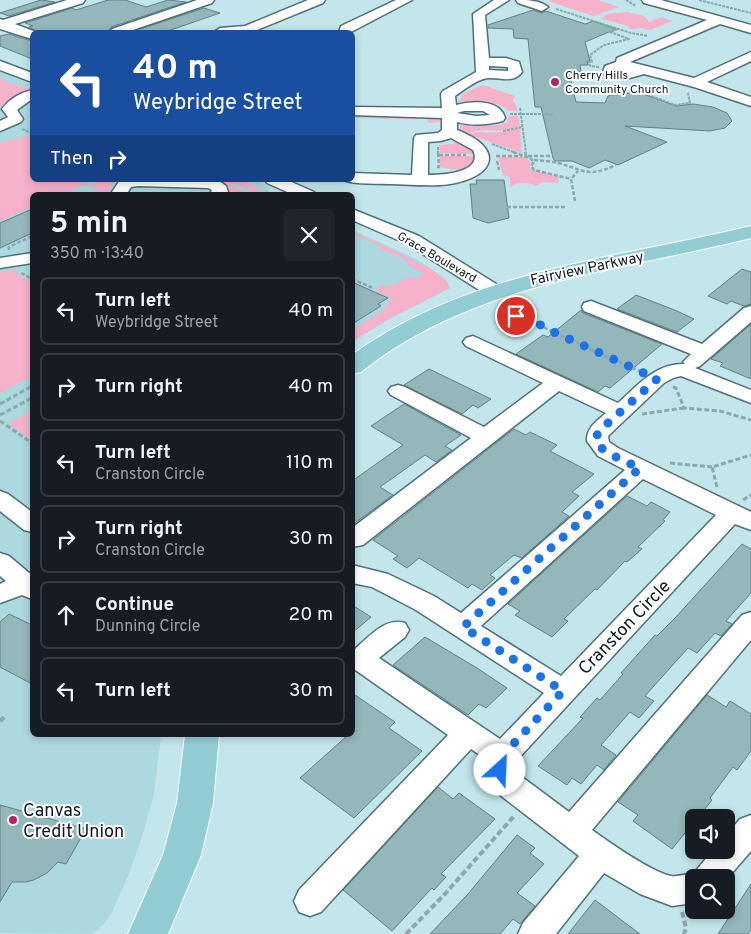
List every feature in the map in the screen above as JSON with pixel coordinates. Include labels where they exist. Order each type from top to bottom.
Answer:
[{"type":"main road","name":"Fairview Parkway","points":[[355,365],[384,344],[454,306],[495,301],[545,276],[718,241],[751,232]]},
{"type":"main road","points":[[148,934],[182,855],[195,803],[202,737]]},
{"type":"street","points":[[1,24],[79,0]]},
{"type":"street","points":[[122,30],[208,0]]},
{"type":"street","points":[[249,30],[254,24],[319,0]]},
{"type":"street","points":[[345,30],[358,21],[406,0]]},
{"type":"street","points":[[447,138],[448,94],[482,68],[479,14],[503,0]]},
{"type":"street","points":[[522,0],[542,7]]},
{"type":"street","points":[[642,3],[751,29]]},
{"type":"street","points":[[719,20],[622,61],[623,66],[751,102]]},
{"type":"street","points":[[1,24],[30,35]]},
{"type":"street","points":[[691,85],[751,56]]},
{"type":"street","points":[[0,65],[30,77]]},
{"type":"street","points":[[0,127],[16,119],[9,109],[18,101],[30,95]]},
{"type":"street","points":[[355,111],[447,113]]},
{"type":"street","points":[[355,125],[415,125],[421,128],[421,138],[412,183]]},
{"type":"street","points":[[355,178],[412,183],[439,180],[472,173],[481,163],[482,156],[477,145],[441,137],[421,138]]},
{"type":"street","points":[[120,192],[126,183],[132,182]]},
{"type":"street","points":[[173,182],[208,183],[220,189],[220,192]]},
{"type":"street","points":[[276,182],[293,192]]},
{"type":"street","name":"Grace Boulevard","points":[[355,215],[413,240],[495,301]]},
{"type":"street","points":[[6,259],[30,251]]},
{"type":"street","points":[[591,307],[704,352]]},
{"type":"street","points":[[735,510],[651,465],[604,450],[597,443],[596,437],[599,431],[629,413],[663,374],[683,370],[751,312]]},
{"type":"street","points":[[473,342],[557,382],[629,413]]},
{"type":"street","points":[[683,370],[751,397]]},
{"type":"street","points":[[355,538],[557,382]]},
{"type":"street","points":[[398,391],[486,437]]},
{"type":"street","points":[[463,627],[651,465]]},
{"type":"street","points":[[0,499],[30,522]]},
{"type":"street","name":"Cranston Circle","points":[[503,755],[735,510]]},
{"type":"street","points":[[0,562],[30,585]]},
{"type":"street","points":[[355,575],[379,580],[425,603],[563,691]]},
{"type":"street","points":[[0,594],[30,585]]},
{"type":"street","points":[[571,832],[751,622]]},
{"type":"street","points":[[396,630],[365,656],[364,662],[503,755],[500,770],[511,786],[600,854],[651,884],[672,891],[685,889]]},
{"type":"street","points":[[310,901],[468,732]]},
{"type":"street","points":[[716,869],[751,829]]},
{"type":"street","points":[[535,934],[600,854]]},
{"type":"path","points":[[626,0],[642,3]]},
{"type":"path","points":[[699,0],[751,13]]},
{"type":"path","points":[[556,9],[620,28],[618,29]]},
{"type":"path","points":[[601,68],[590,66],[590,56],[604,45],[629,38],[610,32],[618,29],[653,38],[645,41]]},
{"type":"path","points":[[644,93],[675,104],[690,103],[691,85]]},
{"type":"path","points":[[520,108],[526,156]]},
{"type":"path","points":[[505,114],[554,114]]},
{"type":"path","points":[[20,128],[30,132]]},
{"type":"path","points":[[434,167],[439,167],[438,145],[447,138]]},
{"type":"path","points":[[484,142],[533,160],[558,163],[578,171],[603,171],[616,164]]},
{"type":"path","points":[[438,155],[467,155]]},
{"type":"path","points":[[495,156],[552,156]]},
{"type":"path","points":[[533,160],[531,168],[534,170],[571,178]]},
{"type":"path","points":[[571,178],[578,171]]},
{"type":"path","points":[[571,178],[575,202]]},
{"type":"path","points":[[508,207],[566,207]]},
{"type":"path","points":[[6,259],[9,246],[30,237]]},
{"type":"path","points":[[23,240],[30,250]]},
{"type":"path","points":[[355,280],[373,288]]},
{"type":"path","points":[[495,301],[510,316],[526,316],[547,329],[676,388],[684,408]]},
{"type":"path","points":[[526,301],[533,306],[526,316]]},
{"type":"path","points":[[0,404],[30,387]]},
{"type":"path","points":[[0,415],[30,399]]},
{"type":"path","points":[[629,413],[648,414],[684,408],[720,411],[751,420]]},
{"type":"path","points":[[0,421],[30,442]]},
{"type":"path","points":[[651,465],[712,467],[751,455]]},
{"type":"path","points":[[712,467],[735,510]]},
{"type":"path","points":[[0,721],[4,717]]},
{"type":"path","points":[[406,934],[444,895],[528,799]]},
{"type":"shaded area","points":[[598,0],[619,7],[593,16],[548,1]]},
{"type":"shaded area","points":[[627,12],[644,16],[649,22],[661,17],[673,21],[650,30],[641,28],[630,29],[628,26],[602,19],[607,14]]},
{"type":"shaded area","points":[[0,71],[30,84],[30,182],[259,182],[270,188],[267,192],[30,192],[30,737],[161,737],[154,794],[142,837],[129,874],[110,916],[92,934],[0,933]]},
{"type":"shaded area","points":[[0,78],[9,83],[30,89],[30,90],[0,108]]},
{"type":"shaded area","points":[[483,85],[515,96],[513,101],[518,111],[508,111],[497,104],[458,102],[464,93]]},
{"type":"shaded area","points":[[355,115],[434,116],[439,118],[440,122],[429,123],[426,119],[355,118]]},
{"type":"shaded area","points":[[509,116],[518,116],[520,126],[502,130],[460,132],[460,126],[463,125],[500,125],[507,122]]},
{"type":"shaded area","points":[[520,128],[522,153],[467,134],[477,132],[495,133]]},
{"type":"shaded area","points":[[30,136],[30,182],[91,182],[68,192],[30,192],[30,208],[0,221],[0,143]]},
{"type":"shaded area","points":[[457,140],[467,143],[476,154],[440,153],[439,145],[453,144]]},
{"type":"shaded area","points":[[440,156],[477,157],[466,168],[457,170],[440,167]]},
{"type":"shaded area","points":[[498,157],[525,157],[531,162],[530,169],[559,177],[558,183],[543,182],[535,186],[522,183],[510,188],[510,177],[503,175]]},
{"type":"shaded area","points":[[97,182],[116,182],[108,192],[100,192],[101,191],[88,187]]},
{"type":"shaded area","points":[[219,182],[248,182],[258,190],[267,192],[248,192],[250,190],[235,183],[231,185],[244,192],[227,192],[228,188]]},
{"type":"shaded area","points":[[355,231],[418,260],[445,279],[450,288],[389,319],[355,340]]},
{"type":"shaded area","points":[[355,233],[398,252],[423,266],[426,265],[447,281],[450,288],[389,319],[355,340],[355,328],[380,313],[390,299],[374,290],[382,285],[387,287],[409,277],[417,278],[425,274],[412,268],[401,257],[381,250],[377,245],[355,235]]},
{"type":"shaded area","points":[[15,269],[18,275],[30,280],[30,377],[0,393],[0,273]]},
{"type":"shaded area","points":[[30,411],[30,421],[26,424],[30,427],[30,439],[8,424]]},
{"type":"building","points":[[41,0],[55,2],[9,16],[0,13]]},
{"type":"building","points":[[108,0],[125,0],[146,7],[168,0],[186,2],[111,27],[109,30],[34,30],[29,27],[33,26],[25,23],[72,8],[76,10]]},
{"type":"building","points":[[204,8],[220,13],[171,30],[137,30]]},
{"type":"building","name":"Cherry Hills Community Church","points":[[533,10],[541,13],[546,11],[585,24],[593,21],[616,29],[585,42],[590,61],[587,61],[588,65],[580,65],[581,71],[570,76],[576,102],[605,103],[608,96],[635,91],[676,106],[693,104],[713,107],[727,113],[732,121],[725,128],[710,131],[625,126],[667,142],[618,165],[605,160],[589,168],[572,161],[555,161],[541,107],[535,107],[528,39],[514,38],[513,29],[488,28],[488,25]]},
{"type":"building","points":[[9,34],[30,40],[30,58],[0,46],[0,36]]},
{"type":"building","points":[[476,180],[504,180],[509,218],[488,223],[473,218],[470,184],[477,184]]},
{"type":"building","points":[[30,210],[30,234],[0,248],[0,223]]},
{"type":"building","points":[[742,269],[751,272],[751,304],[744,306],[731,301],[727,304],[708,296]]},
{"type":"building","points":[[355,283],[388,298],[378,304],[381,306],[355,322]]},
{"type":"building","points":[[636,295],[694,319],[677,332],[617,309]]},
{"type":"building","points":[[581,310],[583,313],[662,344],[610,388],[605,386],[598,392],[516,354],[543,335],[548,337]]},
{"type":"building","points":[[751,324],[751,379],[720,366],[723,363],[711,359]]},
{"type":"building","points":[[429,369],[491,399],[478,408],[473,405],[462,414],[404,385]]},
{"type":"building","points":[[404,404],[461,435],[445,446],[452,450],[436,462],[425,455],[380,487],[393,495],[355,523],[355,479],[403,445],[371,426]]},
{"type":"building","points":[[514,429],[526,435],[530,432],[557,445],[550,451],[594,474],[572,492],[579,496],[562,512],[569,516],[522,558],[514,555],[490,575],[495,578],[482,590],[472,584],[468,588],[419,558],[407,568],[393,559],[398,556],[373,540]]},
{"type":"building","points":[[627,496],[647,506],[651,502],[670,512],[663,520],[665,521],[638,547],[642,549],[627,562],[625,561],[597,590],[595,589],[564,619],[568,621],[552,637],[515,615],[520,611],[508,604]]},
{"type":"building","points":[[742,544],[751,549],[751,593],[726,621],[732,624],[721,636],[715,633],[697,653],[688,648],[645,696],[654,701],[639,718],[630,712],[601,745],[616,755],[604,770],[597,765],[581,784],[572,778],[567,785],[538,766],[583,718],[580,717],[597,698],[600,700],[655,635],[657,636],[676,617]]},
{"type":"building","points":[[355,607],[371,617],[355,630]]},
{"type":"building","points":[[9,614],[30,624],[30,683],[0,667],[0,622]]},
{"type":"building","points":[[425,637],[507,688],[486,708],[479,704],[468,715],[393,665]]},
{"type":"building","points":[[355,695],[395,722],[389,728],[422,751],[354,818],[300,778],[346,737],[355,737]]},
{"type":"building","points":[[707,695],[726,707],[730,701],[751,714],[751,751],[737,770],[733,767],[710,798],[712,800],[705,809],[685,809],[685,833],[672,849],[633,821],[638,815],[618,802]]},
{"type":"building","points":[[438,787],[453,799],[459,793],[495,819],[441,874],[446,877],[434,890],[432,888],[392,931],[343,890]]},
{"type":"building","points":[[0,805],[86,829],[66,864],[58,862],[47,873],[34,880],[12,882],[0,902]]},
{"type":"building","points":[[517,835],[535,848],[530,853],[544,864],[517,893],[535,906],[520,924],[513,919],[500,934],[430,934],[468,894]]},
{"type":"building","points":[[751,884],[751,930],[748,934],[718,934],[728,919],[735,919],[735,908]]},
{"type":"building","points":[[595,900],[640,934],[568,934]]},
{"type":"place","name":"Cherry Hills Community Church","points":[[555,82]]},
{"type":"place","name":"Canvas Credit Union","points":[[13,820]]},
{"type":"route","points":[[500,770],[503,755],[563,691],[463,627],[640,468],[604,450],[597,443],[596,437],[599,431],[657,379],[547,329],[526,316],[516,316]]}]
